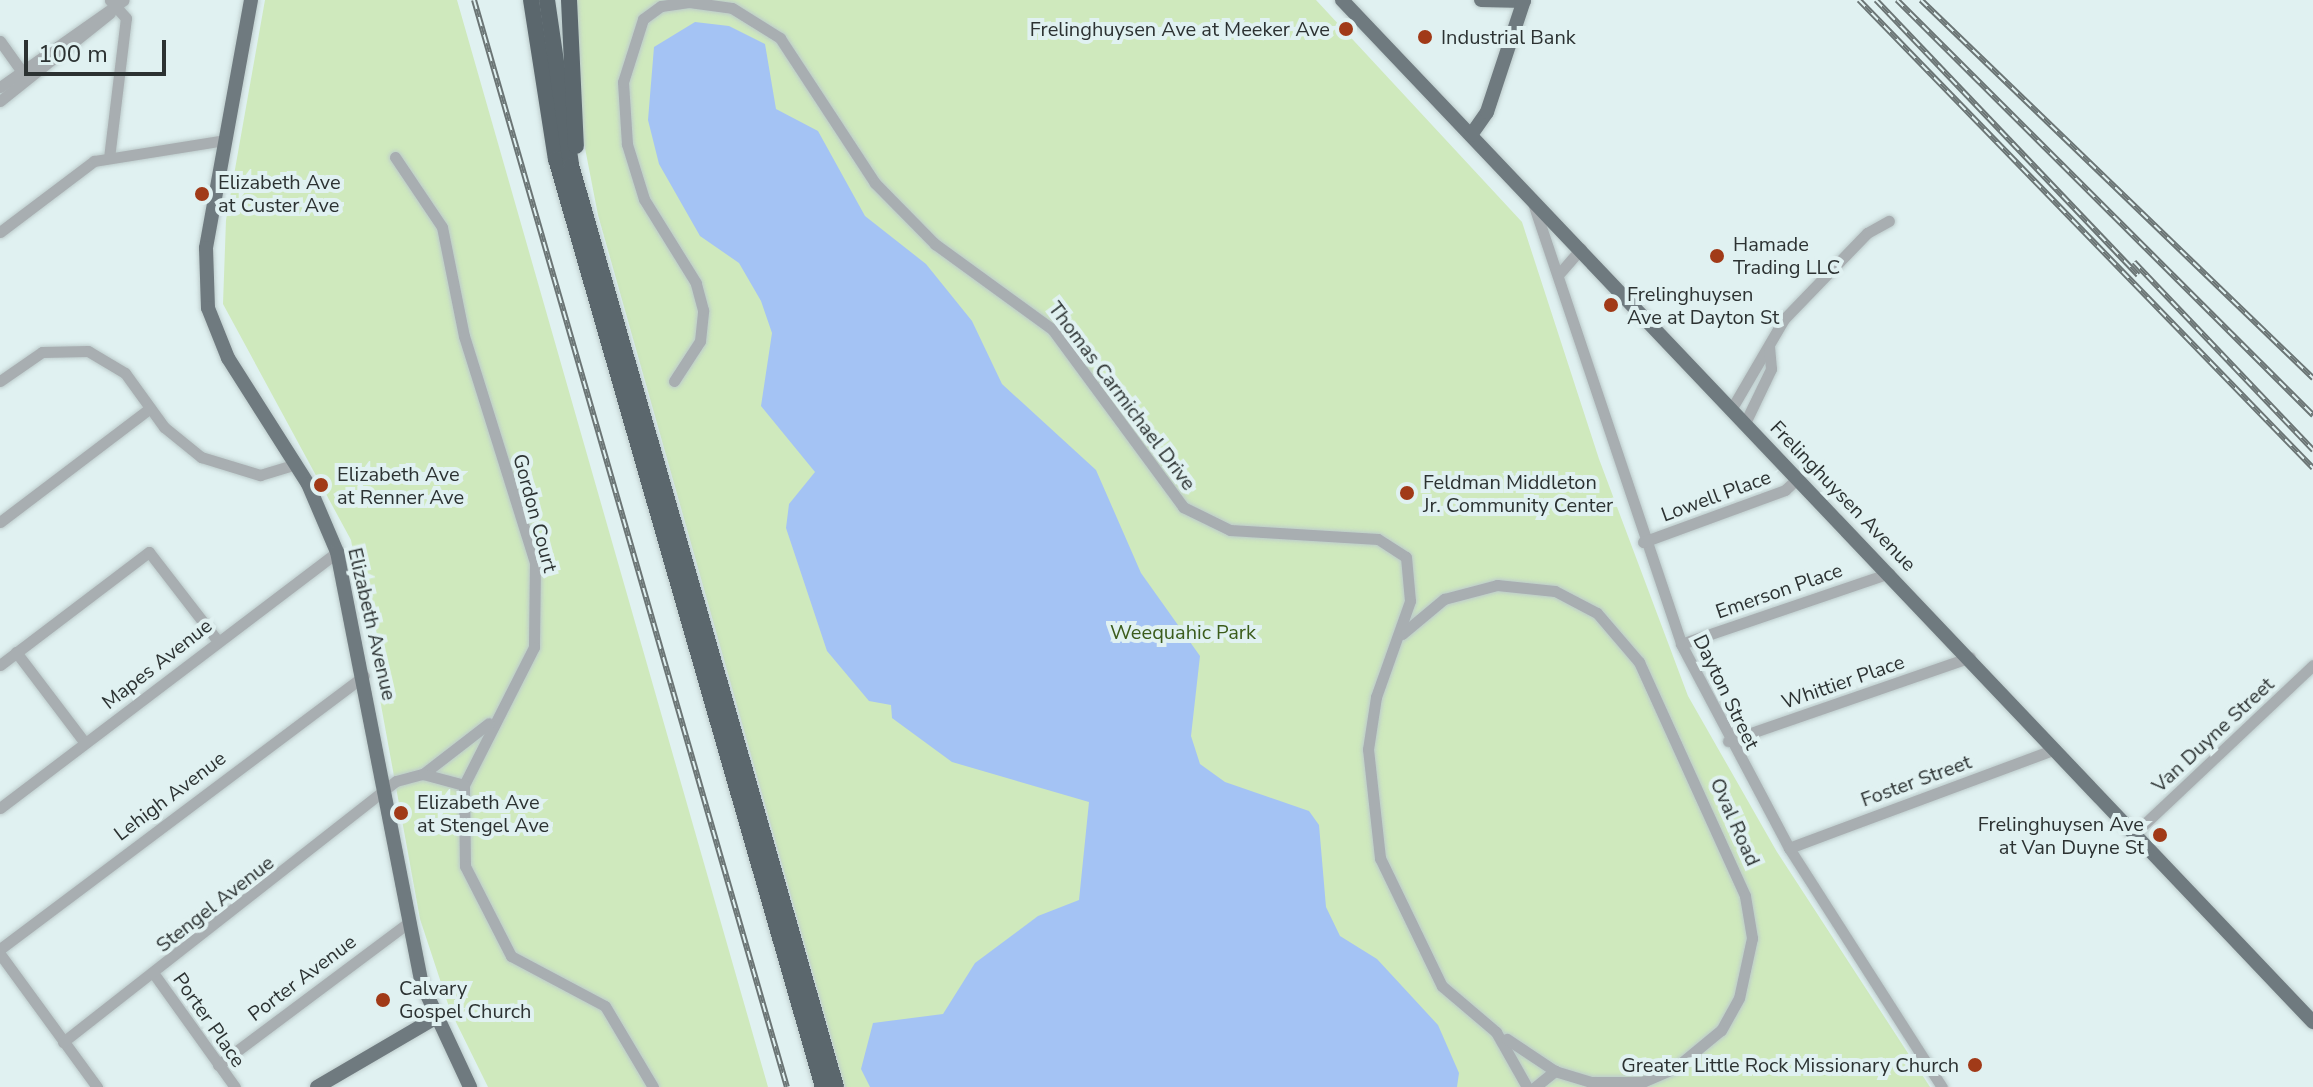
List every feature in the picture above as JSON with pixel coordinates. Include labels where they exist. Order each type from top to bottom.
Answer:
[{"type":"highway","points":[[524,0],[564,188],[823,1087]]},
{"type":"highway","points":[[531,0],[537,72]]},
{"type":"highway","points":[[547,0],[560,113],[593,242],[836,1087]]},
{"type":"highway","points":[[569,0],[573,119],[593,242]]},
{"type":"main road","name":"Elizabeth Avenue","points":[[251,0],[206,248],[208,308],[229,359],[296,464],[337,552],[364,676],[409,922],[435,1018],[470,1087]]},
{"type":"main road","name":"Frelinghuysen Avenue","points":[[1342,0],[2055,749],[2137,831],[2313,1022]]},
{"type":"main road","points":[[1471,135],[1487,112],[1524,1],[1481,0]]},
{"type":"main road","points":[[317,1087],[435,1018]]},
{"type":"street","points":[[0,101],[24,75],[117,2],[126,18],[105,160],[0,242]]},
{"type":"street","name":"Thomas Carmichael Drive","points":[[674,381],[700,341],[703,310],[696,283],[635,172],[624,112],[625,60],[652,11],[670,4],[725,3],[791,50],[850,152],[908,217],[1052,329],[1183,507],[1242,532],[1344,536],[1388,543],[1412,567],[1400,636],[1376,697],[1368,749],[1380,858],[1442,986],[1496,1032],[1527,1087]]},
{"type":"street","points":[[0,41],[24,75]]},
{"type":"street","points":[[0,87],[24,75]]},
{"type":"street","points":[[0,232],[105,160],[225,140]]},
{"type":"street","name":"Gordon Court","points":[[395,157],[442,227],[464,336],[535,563],[534,647],[464,785],[465,866],[511,956],[605,1006],[653,1087]]},
{"type":"street","name":"Dayton Street","points":[[1531,198],[1643,542],[1681,644],[1728,741],[1789,848],[1942,1087]]},
{"type":"street","points":[[1732,408],[1784,319],[1867,233],[1889,221]]},
{"type":"street","points":[[1558,275],[1581,249]]},
{"type":"street","points":[[1745,423],[1771,369],[1769,346]]},
{"type":"street","points":[[0,381],[32,356],[72,348],[125,373],[172,435],[215,464],[260,475],[296,464]]},
{"type":"street","points":[[0,522],[150,408]]},
{"type":"street","name":"Lowell Place","points":[[1643,542],[1785,490],[1798,478]]},
{"type":"street","points":[[0,665],[149,552],[217,640]]},
{"type":"street","name":"Mapes Avenue","points":[[0,808],[217,640],[337,552]]},
{"type":"street","name":"Emerson Place","points":[[1681,644],[1889,573]]},
{"type":"street","name":"Oval Road","points":[[1400,636],[1444,599],[1497,585],[1555,591],[1597,613],[1639,662],[1738,868],[1750,955],[1721,1030],[1688,1061],[1642,1082],[1608,1084],[1555,1071],[1496,1032]]},
{"type":"street","points":[[16,652],[85,743]]},
{"type":"street","name":"Whittier Place","points":[[1728,741],[1970,657]]},
{"type":"street","name":"Van Duyne Street","points":[[2137,831],[2313,665]]},
{"type":"street","name":"Lehigh Avenue","points":[[0,951],[364,676]]},
{"type":"street","name":"Stengel Avenue","points":[[63,1042],[386,791],[423,774],[496,717]]},
{"type":"street","name":"Foster Street","points":[[1789,848],[2055,749]]},
{"type":"street","points":[[423,774],[464,785]]},
{"type":"street","name":"Porter Avenue","points":[[218,1065],[409,922]]},
{"type":"street","points":[[0,951],[97,1087]]},
{"type":"street","name":"Porter Place","points":[[154,974],[235,1087]]},
{"type":"street","points":[[1535,1087],[1555,1071]]},
{"type":"green space","points":[[265,0],[457,0],[768,1087],[488,1087],[450,1010],[420,919],[351,540],[223,304],[226,220]]},
{"type":"green space","name":"Weequahic Park","points":[[573,0],[1316,0],[1522,222],[1599,459],[1688,696],[1777,852],[1930,1087],[845,1087],[598,215],[578,112]]},
{"type":"water","points":[[695,22],[729,26],[765,44],[776,109],[818,131],[865,216],[926,264],[972,321],[1002,384],[1096,470],[1141,573],[1200,656],[1191,736],[1200,764],[1225,782],[1309,811],[1319,825],[1326,907],[1340,936],[1377,959],[1438,1025],[1459,1073],[1457,1087],[870,1087],[861,1069],[873,1023],[943,1014],[975,963],[1038,916],[1079,900],[1089,802],[952,762],[892,718],[891,705],[869,701],[827,651],[786,528],[789,504],[815,472],[761,406],[772,333],[761,301],[739,263],[700,236],[659,164],[648,120],[654,47]]},
{"type":"railway","points":[[474,0],[787,1087]]},
{"type":"railway","points":[[1859,0],[2313,468]]},
{"type":"railway","points":[[1876,0],[2138,275]]},
{"type":"railway","points":[[1897,0],[2313,415]]},
{"type":"railway","points":[[1921,0],[2313,378]]},
{"type":"railway","points":[[2134,262],[2313,450]]},
{"type":"place","name":"Frelinghuysen Ave at Meeker Ave","points":[[1346,29]]},
{"type":"place","name":"Industrial Bank","points":[[1425,37]]},
{"type":"place","name":"Elizabeth Ave at Custer Ave","points":[[202,194]]},
{"type":"place","name":"Hamade Trading LLC","points":[[1717,256]]},
{"type":"place","name":"Frelinghuysen Ave at Dayton St","points":[[1611,305]]},
{"type":"place","name":"Elizabeth Ave at Renner Ave","points":[[321,485]]},
{"type":"place","name":"Feldman Middleton Jr. Community Center","points":[[1407,493]]},
{"type":"place","name":"Elizabeth Ave at Stengel Ave","points":[[401,813]]},
{"type":"place","name":"Frelinghuysen Ave at Van Duyne St","points":[[2160,835]]},
{"type":"place","name":"Calvary Gospel Church","points":[[383,1000]]},
{"type":"place","name":"Greater Little Rock Missionary Church","points":[[1975,1065]]}]
